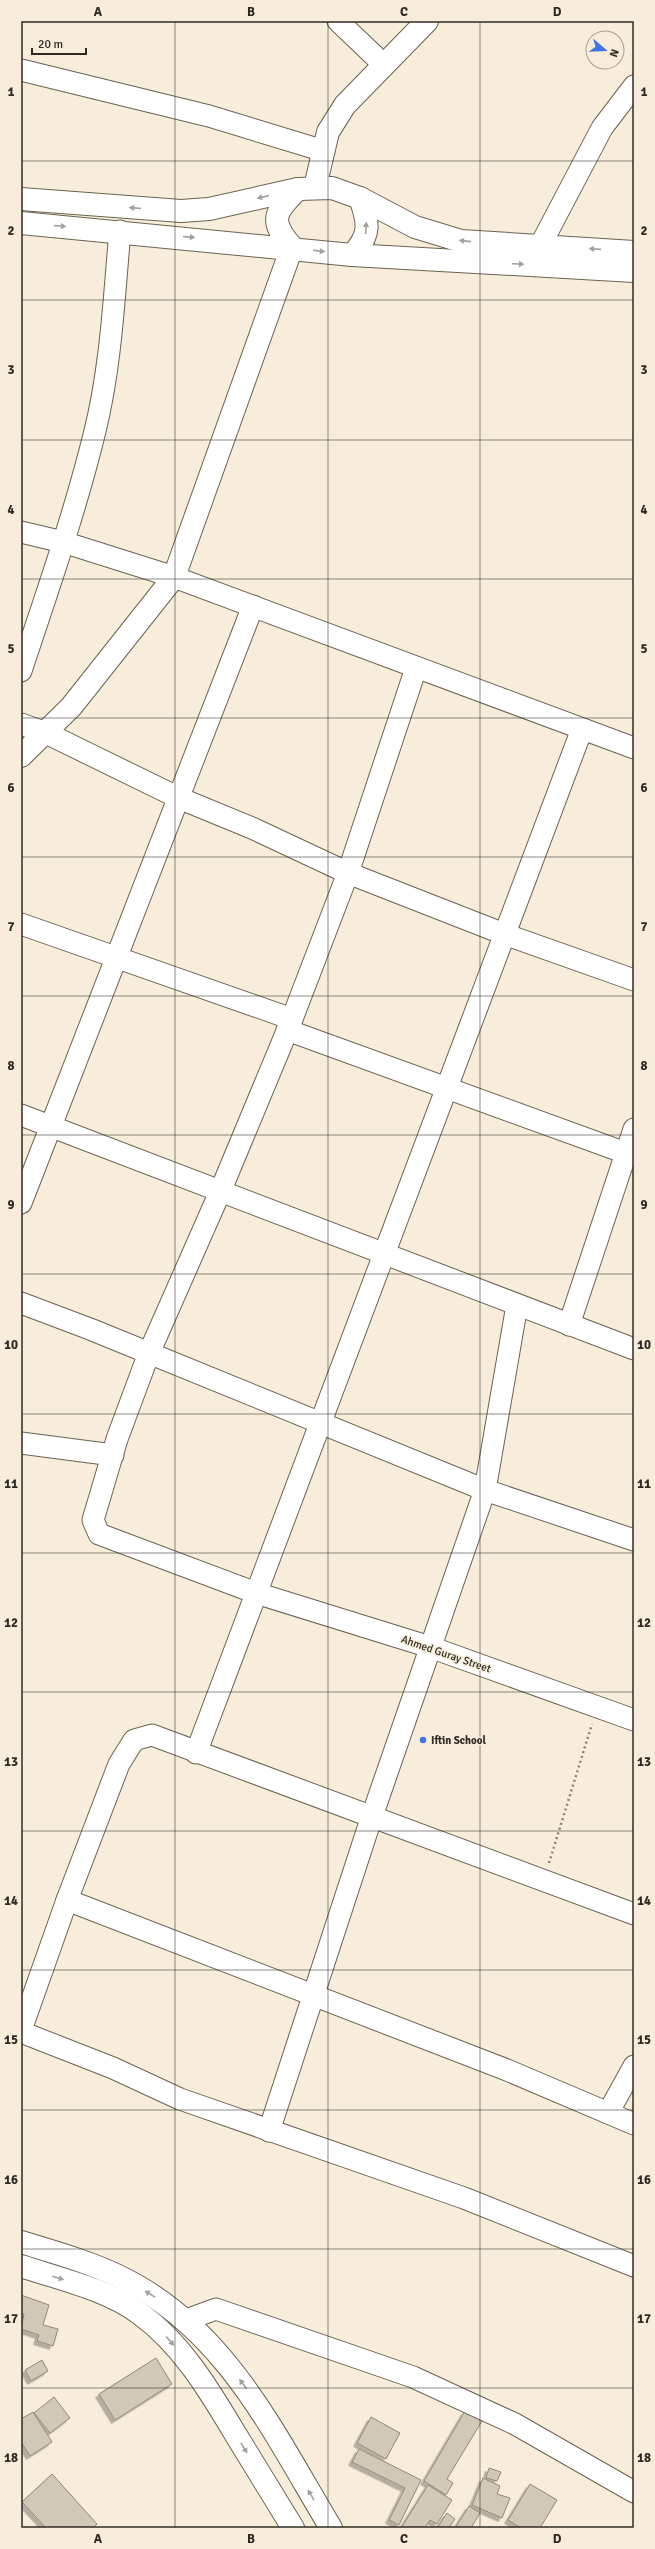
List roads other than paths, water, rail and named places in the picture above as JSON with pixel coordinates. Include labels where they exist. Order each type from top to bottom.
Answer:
[{"type":"main road","points":[[292,247],[279,232],[276,218],[281,205],[306,188],[324,151],[328,132],[345,105],[427,21]]},
{"type":"main road","points":[[21,199],[182,212],[209,209],[306,188],[332,188],[360,198],[415,227],[461,241],[634,252]]},
{"type":"main road","points":[[352,255],[366,236],[367,217],[360,198]]},
{"type":"main road","points":[[21,223],[292,247],[352,255],[634,271]]},
{"type":"main road","points":[[21,756],[71,707],[174,577],[292,247]]},
{"type":"main road","points":[[21,2242],[79,2260],[118,2276],[152,2294],[186,2320],[221,2355],[248,2390],[331,2528]]},
{"type":"main road","points":[[21,2266],[109,2297],[138,2312],[166,2336],[192,2366],[293,2528]]},
{"type":"street","points":[[338,21],[384,65]]},
{"type":"street","points":[[21,70],[209,116],[324,151]]},
{"type":"street","points":[[540,246],[602,128],[625,112],[634,86]]},
{"type":"street","points":[[21,671],[63,542],[95,430],[110,344],[120,231]]},
{"type":"street","points":[[21,532],[63,542],[174,577],[634,748]]},
{"type":"street","points":[[21,1203],[49,1126],[118,957],[253,606]]},
{"type":"street","name":"Ahmed Guray Street","points":[[416,668],[348,873],[289,1024],[220,1192],[149,1353],[113,1454],[93,1520],[99,1534],[256,1593],[430,1647],[634,1720]]},
{"type":"street","points":[[21,724],[46,733],[179,798],[252,828],[348,873],[504,934],[634,980]]},
{"type":"street","points":[[196,1753],[382,1255],[582,729]]},
{"type":"street","points":[[21,924],[118,957],[289,1024],[446,1088],[630,1155]]},
{"type":"street","points":[[21,1115],[382,1255],[634,1349]]},
{"type":"street","points":[[569,1325],[630,1155],[634,1129]]},
{"type":"street","points":[[21,1303],[149,1353],[485,1490],[634,1540]]},
{"type":"street","points":[[270,2131],[371,1819],[485,1490],[517,1305]]},
{"type":"street","points":[[21,1443],[113,1454]]},
{"type":"street","points":[[634,1914],[371,1819],[152,1735],[134,1740],[119,1764],[67,1900],[21,2031],[113,2068],[180,2099],[464,2198],[634,2266]]},
{"type":"street","points":[[67,1900],[507,2070],[634,2124]]},
{"type":"street","points":[[608,2113],[634,2066]]},
{"type":"street","points":[[186,2320],[216,2309],[412,2377],[515,2424],[634,2492]]},
{"type":"place","name":"Iftin School","points":[[423,1740]]}]
